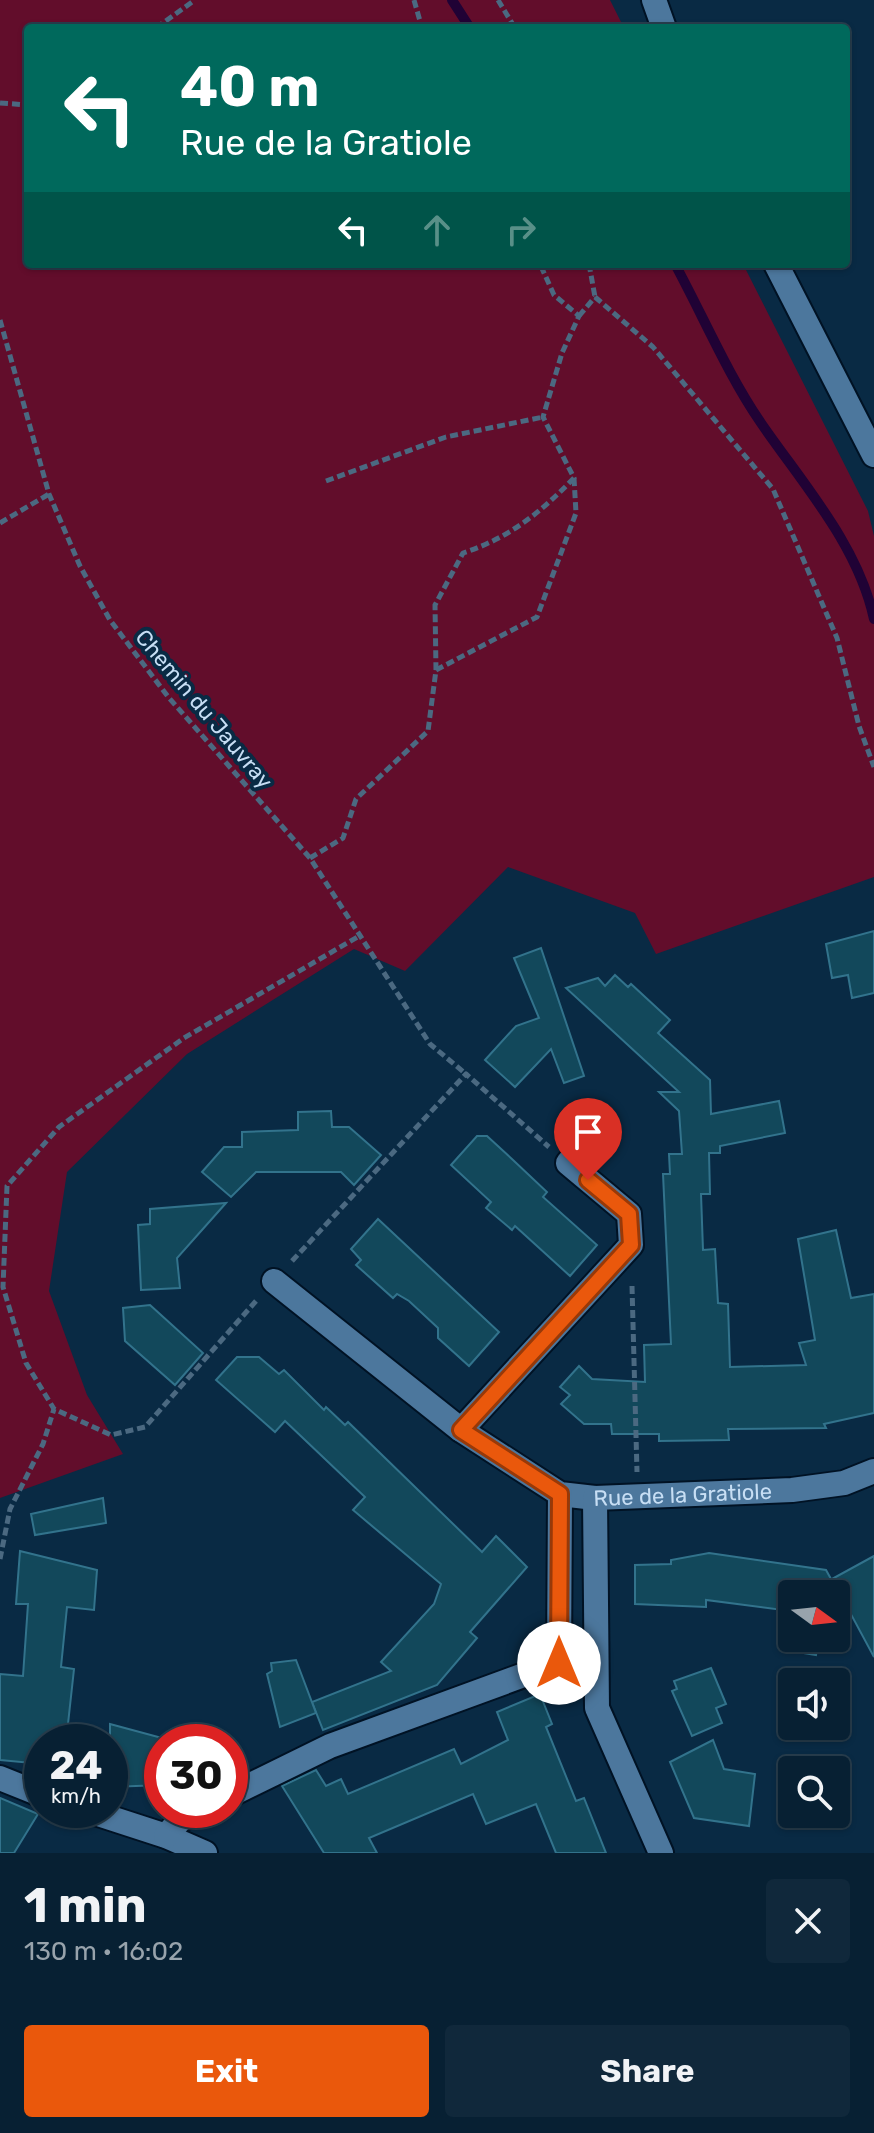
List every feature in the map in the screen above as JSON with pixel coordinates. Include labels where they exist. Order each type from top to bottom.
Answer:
[{"type":"street","points":[[654,0],[663,24]]},
{"type":"street","points":[[778,268],[874,455]]},
{"type":"street","points":[[461,1430],[631,1245],[629,1214],[568,1163],[599,1126]]},
{"type":"street","name":"Rue de la Gratiole","points":[[274,1281],[461,1430],[560,1494],[595,1498],[638,1497],[820,1487],[874,1471]]},
{"type":"street","points":[[559,1663],[560,1494]]},
{"type":"street","points":[[595,1498],[597,1708],[661,1853]]},
{"type":"street","points":[[248,1786],[330,1746],[595,1649]]},
{"type":"street","points":[[0,1778],[24,1788]]},
{"type":"street","points":[[128,1824],[205,1853]]},
{"type":"street","points":[[166,1836],[173,1828]]},
{"type":"path","points":[[162,24],[195,0]]},
{"type":"path","points":[[414,0],[421,24]]},
{"type":"path","points":[[498,0],[513,24]]},
{"type":"path","points":[[0,103],[24,105]]},
{"type":"path","points":[[542,268],[554,295],[579,316]]},
{"type":"path","points":[[590,268],[595,297],[653,347],[773,489],[837,638],[859,726],[874,767]]},
{"type":"path","points":[[436,670],[537,617],[576,513],[574,478],[543,417],[562,353],[579,316],[595,297]]},
{"type":"path","name":"Chemin du Jauvray","points":[[0,320],[49,494],[80,566],[110,620],[169,698],[310,858],[430,1044],[568,1163]]},
{"type":"path","points":[[326,481],[446,437],[543,417]]},
{"type":"path","points":[[310,858],[343,838],[356,799],[428,731],[436,670],[435,605],[463,553],[498,542],[533,516],[574,478]]},
{"type":"path","points":[[0,523],[10,520],[49,494]]},
{"type":"path","points":[[361,935],[171,1046],[59,1127],[7,1186],[3,1287],[26,1363],[54,1409],[111,1435],[145,1427],[274,1281],[466,1074]]},
{"type":"path","points":[[631,1245],[638,1497]]},
{"type":"path","points":[[0,1559],[10,1509],[43,1444],[54,1409]]},
{"type":"shaded area","points":[[0,0],[610,0],[622,24],[24,24],[24,268],[745,268],[868,511],[874,536],[874,877],[656,954],[635,913],[508,867],[405,971],[354,949],[187,1054],[67,1172],[49,1291],[87,1395],[123,1454],[0,1498]]},
{"type":"building","points":[[874,931],[874,993],[852,998],[848,975],[832,978],[826,944]]},
{"type":"building","points":[[541,948],[584,1076],[564,1083],[551,1049],[515,1087],[485,1060],[516,1026],[539,1018],[514,958]]},
{"type":"building","points":[[615,975],[628,987],[631,984],[670,1020],[658,1033],[710,1080],[711,1114],[779,1101],[785,1133],[720,1146],[720,1153],[709,1153],[710,1194],[701,1194],[703,1250],[715,1249],[718,1303],[728,1304],[730,1367],[806,1365],[799,1343],[815,1340],[798,1239],[836,1230],[851,1298],[874,1294],[874,1413],[824,1424],[826,1428],[728,1429],[729,1440],[659,1441],[659,1434],[612,1434],[611,1424],[584,1424],[561,1404],[570,1395],[560,1387],[579,1366],[592,1379],[645,1382],[644,1345],[671,1344],[663,1174],[670,1174],[669,1154],[682,1154],[679,1111],[659,1092],[679,1092],[566,988],[598,978],[605,986]]},
{"type":"building","points":[[331,1111],[332,1127],[349,1127],[381,1155],[354,1185],[341,1172],[256,1172],[231,1197],[202,1172],[224,1147],[242,1147],[242,1132],[298,1130],[298,1112]]},
{"type":"building","points":[[477,1136],[487,1136],[547,1192],[543,1197],[597,1245],[570,1276],[515,1226],[512,1230],[486,1208],[491,1202],[451,1165]]},
{"type":"building","points":[[226,1203],[177,1258],[180,1288],[141,1290],[138,1225],[150,1224],[150,1209]]},
{"type":"building","points":[[378,1219],[499,1332],[469,1366],[438,1338],[438,1328],[409,1301],[397,1294],[393,1298],[356,1265],[361,1260],[351,1249]]},
{"type":"building","points":[[150,1305],[203,1353],[175,1385],[125,1341],[123,1308]]},
{"type":"building","points":[[237,1357],[259,1357],[279,1374],[284,1370],[324,1410],[326,1407],[345,1425],[348,1422],[482,1552],[496,1536],[527,1567],[470,1632],[477,1638],[437,1685],[323,1730],[312,1702],[391,1671],[381,1662],[434,1604],[441,1584],[353,1510],[365,1497],[285,1421],[275,1432],[216,1380]]},
{"type":"building","points":[[103,1498],[106,1523],[35,1535],[31,1514]]},
{"type":"building","points":[[20,1551],[97,1570],[94,1610],[67,1607],[61,1667],[74,1669],[68,1724],[24,1724],[24,1762],[0,1760],[0,1674],[23,1676],[28,1604],[16,1604]]},
{"type":"building","points":[[709,1553],[826,1570],[831,1579],[778,1580],[778,1609],[706,1600],[706,1607],[635,1604],[635,1565],[671,1564],[671,1560]]},
{"type":"building","points":[[874,1556],[874,1657],[850,1612],[850,1580],[832,1579]]},
{"type":"building","points":[[296,1660],[316,1713],[280,1727],[267,1674],[272,1671],[271,1663]]},
{"type":"building","points":[[711,1668],[726,1704],[716,1708],[722,1723],[692,1736],[672,1691],[677,1689],[674,1681]]},
{"type":"building","points":[[540,1694],[552,1724],[546,1727],[576,1801],[584,1798],[606,1853],[556,1853],[536,1804],[486,1824],[473,1794],[369,1838],[377,1853],[324,1853],[282,1786],[316,1770],[326,1786],[341,1779],[348,1794],[454,1749],[461,1764],[508,1740],[497,1712]]},
{"type":"building","points":[[128,1729],[144,1733],[144,1786],[128,1786]]},
{"type":"building","points":[[713,1740],[724,1769],[755,1774],[749,1826],[694,1818],[670,1762]]},
{"type":"building","points":[[0,1798],[24,1808],[24,1828],[29,1828],[14,1853],[0,1853]]},
{"type":"waterway","points":[[452,0],[467,24]]},
{"type":"waterway","points":[[677,268],[749,405],[842,541],[856,566],[874,619]]},
{"type":"route","points":[[559,1663],[560,1494],[461,1430],[631,1245],[629,1214],[588,1180]]}]
